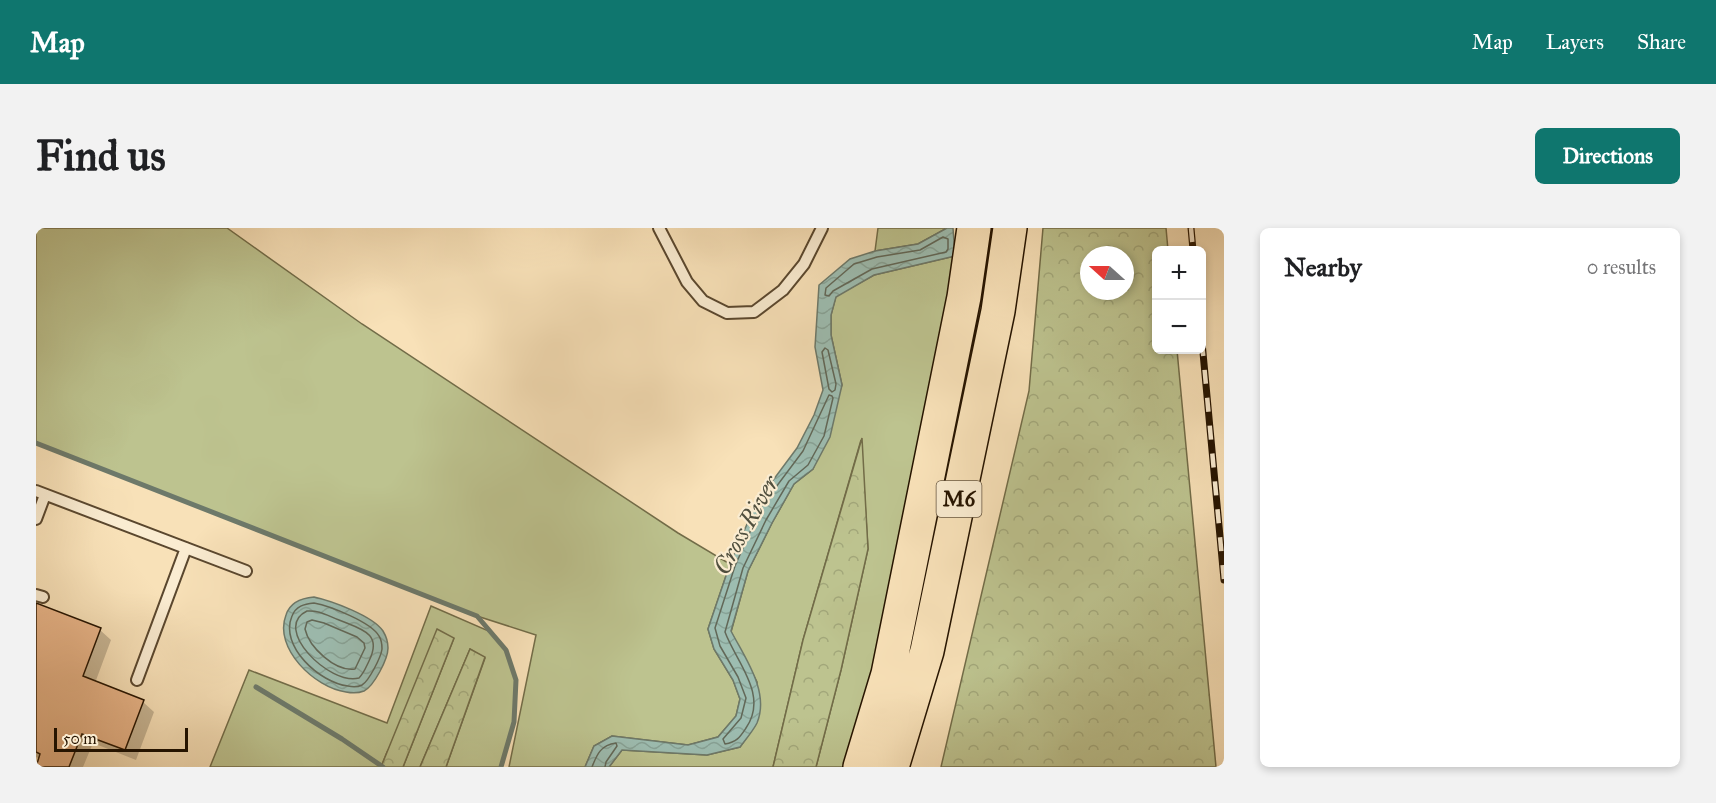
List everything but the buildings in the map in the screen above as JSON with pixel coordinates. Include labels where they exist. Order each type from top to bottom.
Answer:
[{"type":"highway","name":"M6","points":[[860,767],[888,674],[964,297],[974,228]]},
{"type":"highway","name":"M6","points":[[892,767],[927,651],[998,311],[1010,228]]},
{"type":"lane","points":[[659,228],[687,282],[703,300],[727,313],[754,312],[783,290],[804,264],[822,228]]},
{"type":"lane","points":[[36,519],[41,493],[246,571]]},
{"type":"lane","points":[[136,680],[186,548]]},
{"type":"green space","points":[[36,228],[227,228],[362,324],[678,533],[730,564],[708,629],[714,649],[733,680],[740,699],[736,716],[718,737],[688,745],[612,736],[594,746],[585,767],[509,767],[536,635],[477,616],[36,443]]},
{"type":"green space","points":[[878,228],[947,228],[918,244],[875,251]]},
{"type":"green space","points":[[1043,228],[1166,228],[1168,246],[1152,246],[1152,354],[1177,354],[1216,767],[941,767],[1029,391]]},
{"type":"green space","points":[[955,256],[901,565],[848,767],[816,767],[841,670],[868,549],[861,440],[803,640],[773,767],[609,767],[622,750],[707,755],[740,747],[756,724],[757,682],[731,632],[748,571],[794,484],[813,469],[842,385],[831,335],[831,315],[836,296],[874,275]]},
{"type":"green space","points":[[862,438],[868,549],[841,670],[816,767],[773,767],[803,640]]},
{"type":"green space","points":[[431,606],[491,632],[506,650],[516,680],[514,722],[501,767],[446,767],[485,658],[470,649],[420,767],[403,767],[454,638],[387,752],[381,767],[210,767],[249,670],[387,723]]},
{"type":"green space","points":[[437,629],[454,638],[403,767],[381,767]]},
{"type":"green space","points":[[470,649],[485,657],[446,767],[420,767]]},
{"type":"water","points":[[947,228],[953,228],[955,256],[874,275],[836,297],[831,315],[831,335],[842,385],[830,437],[813,469],[794,484],[772,523],[748,571],[731,631],[749,664],[758,687],[760,711],[754,729],[740,747],[707,755],[622,750],[609,767],[585,767],[594,746],[612,736],[688,745],[718,737],[736,716],[740,699],[733,680],[714,649],[708,629],[730,564],[756,503],[797,448],[814,415],[823,390],[815,347],[819,285],[850,259],[875,251],[918,244]]},
{"type":"water","points":[[314,597],[362,615],[378,625],[384,633],[388,646],[386,659],[376,678],[364,691],[346,692],[322,683],[310,675],[291,653],[284,628],[286,615],[290,607],[297,602]]},
{"type":"waterway","points":[[36,443],[477,616],[506,650],[516,680],[514,722],[501,767]]},
{"type":"waterway","points":[[256,687],[342,739],[383,767]]},
{"type":"railway","points":[[1191,228],[1193,246]]},
{"type":"railway","points":[[1203,354],[1224,580]]},
{"type":"water label","name":"Cross River","points":[[746,525]]}]
